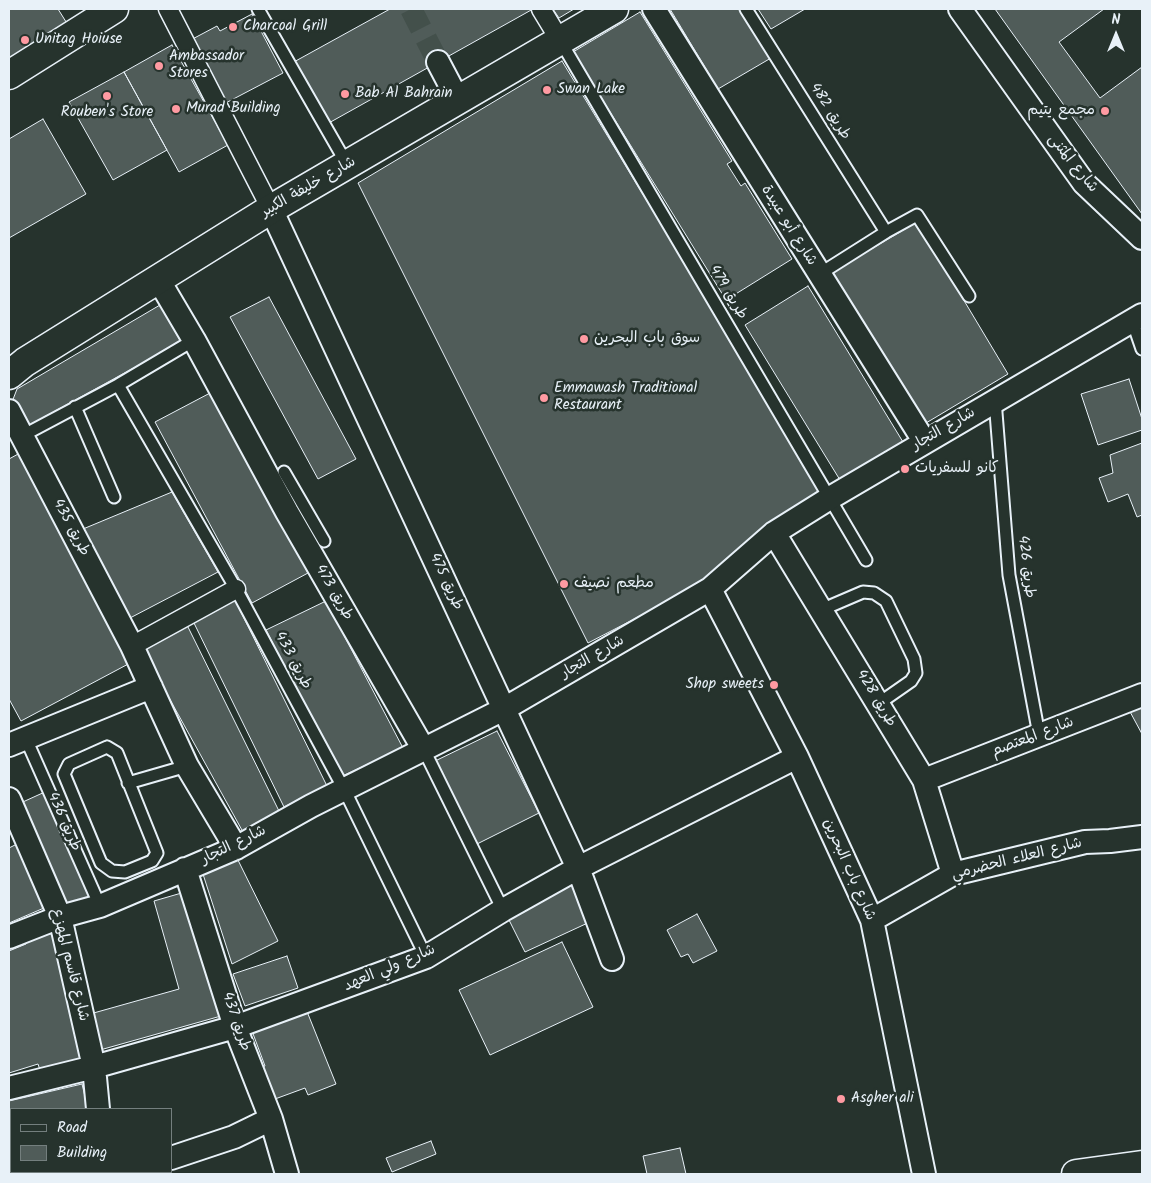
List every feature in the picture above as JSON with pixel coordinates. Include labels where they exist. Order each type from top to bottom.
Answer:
[{"type":"street","points":[[9,75],[114,9]]},
{"type":"street","points":[[168,9],[271,209]]},
{"type":"street","points":[[541,9],[561,42]]},
{"type":"street","name":"شارع خليفة الكبير","points":[[9,375],[25,362],[271,209],[561,42],[614,9]]},
{"type":"street","name":"شارع أبو عبيدة","points":[[654,9],[818,275],[924,441]]},
{"type":"street","name":"شارع المثنى","points":[[960,9],[1084,183],[1142,238]]},
{"type":"street","points":[[438,62],[458,100]]},
{"type":"street","name":"طريق 475","points":[[271,209],[578,868],[612,959]]},
{"type":"street","name":"طريق 473","points":[[158,279],[295,507],[424,750]]},
{"type":"street","name":"شارع التجار","points":[[9,937],[60,917],[100,906],[236,848],[311,806],[345,791],[504,708],[710,589],[774,533],[830,498],[924,441],[1137,318]]},
{"type":"street","name":"طريق 435","points":[[9,411],[132,646],[152,686],[187,766],[236,848]]},
{"type":"street","name":"طريق 428","points":[[774,533],[924,780],[953,874]]},
{"type":"street","points":[[132,646],[236,589]]},
{"type":"street","name":"شارع باب البحرين","points":[[710,589],[798,757],[872,920],[924,1174]]},
{"type":"street","name":"طريق 436","points":[[17,742],[152,686]]},
{"type":"street","name":"شارع المعتصم","points":[[924,780],[1142,696]]},
{"type":"street","name":"شارع ولي العهد","points":[[9,1088],[94,1067],[235,1027],[426,957],[503,910],[578,868],[798,757]]},
{"type":"street","name":"شارع قاسم المهزع","points":[[9,799],[60,917],[94,1067],[98,1108]]},
{"type":"street","name":"شارع العلاء الحضرمي","points":[[872,920],[953,874],[1085,842],[1110,842],[1142,837]]},
{"type":"street","name":"طريق 437","points":[[186,869],[235,1027],[270,1119],[287,1174]]},
{"type":"street","points":[[172,1158],[234,1137],[270,1119]]},
{"type":"street","points":[[1076,1174],[1142,1165]]},
{"type":"lane","points":[[258,9],[348,166]]},
{"type":"lane","name":"طريق 482","points":[[746,9],[886,232]]},
{"type":"lane","name":"طريق 479","points":[[561,42],[866,560]]},
{"type":"lane","points":[[818,275],[886,232],[917,215],[969,296]]},
{"type":"lane","points":[[1137,318],[1142,349]]},
{"type":"lane","points":[[22,436],[118,385],[194,340]]},
{"type":"lane","name":"طريق 433","points":[[118,385],[236,589],[345,791],[426,957]]},
{"type":"lane","name":"طريق 426","points":[[995,400],[1009,575],[1039,735]]},
{"type":"lane","points":[[75,407],[114,498]]},
{"type":"lane","points":[[284,472],[295,507],[324,541]]},
{"type":"lane","points":[[821,610],[864,592],[874,593],[886,601],[914,659],[916,673],[911,681],[878,704]]},
{"type":"lane","name":"طريق 436","points":[[17,742],[100,906]]},
{"type":"lane","points":[[106,747],[117,754],[128,783],[157,853],[152,861],[125,872],[112,871],[106,868],[98,857],[64,774],[69,764],[106,747]]},
{"type":"lane","name":"طريق 473","points":[[424,750],[503,910]]},
{"type":"lane","points":[[128,783],[187,766]]},
{"type":"building","points":[[9,9],[58,9],[68,25],[9,60]]},
{"type":"building","name":"Bab Al Bahrain","points":[[390,9],[533,9],[327,124],[292,63]]},
{"type":"building","points":[[553,9],[574,9],[559,18]]},
{"type":"building","points":[[670,9],[742,9],[771,58],[718,89]]},
{"type":"building","points":[[758,9],[805,9],[771,29]]},
{"type":"building","name":"مجمع يتيم","points":[[995,9],[1142,9],[1142,214]]},
{"type":"building","points":[[1104,9],[1142,9],[1142,67],[1100,98],[1059,42]]},
{"type":"building","points":[[640,12],[732,161],[727,164],[741,186],[745,183],[792,259],[726,300],[573,52]]},
{"type":"building","points":[[252,14],[283,73],[220,106],[185,43],[217,26],[220,31]]},
{"type":"building","name":"Murad Building","points":[[172,45],[228,145],[179,172],[124,72]]},
{"type":"building","name":"سوق باب البحرين","points":[[562,61],[826,496],[713,578],[588,643],[358,183]]},
{"type":"building","points":[[124,72],[167,150],[113,180],[69,102]]},
{"type":"building","points":[[43,119],[86,194],[9,238],[9,139]]},
{"type":"building","points":[[917,222],[1008,374],[921,426],[829,274]]},
{"type":"building","points":[[808,286],[903,442],[840,480],[745,325]]},
{"type":"building","points":[[269,297],[356,459],[318,479],[230,317]]},
{"type":"building","points":[[160,305],[181,342],[26,427],[12,402],[17,389]]},
{"type":"building","points":[[1129,379],[1142,419],[1142,430],[1098,445],[1081,394]]},
{"type":"building","points":[[212,392],[308,573],[252,603],[155,422]]},
{"type":"building","points":[[1142,443],[1142,515],[1137,517],[1128,494],[1108,502],[1099,478],[1113,473],[1110,455]]},
{"type":"building","points":[[20,453],[132,662],[21,721],[9,699],[9,459]]},
{"type":"building","points":[[172,492],[218,572],[130,618],[83,529]]},
{"type":"building","points":[[234,598],[327,786],[284,807],[193,621]]},
{"type":"building","points":[[326,601],[403,748],[340,777],[266,630]]},
{"type":"building","points":[[187,625],[279,811],[243,832],[141,647]]},
{"type":"building","points":[[1142,702],[1142,734],[1128,708]]},
{"type":"building","points":[[497,731],[539,813],[475,845],[433,762]]},
{"type":"building","points":[[47,791],[95,898],[62,912],[14,806]]},
{"type":"building","points":[[17,844],[44,908],[9,923],[9,848]]},
{"type":"building","points":[[234,852],[278,941],[232,964],[201,868]]},
{"type":"building","points":[[574,884],[592,921],[525,952],[507,916]]},
{"type":"building","points":[[185,892],[221,1016],[100,1050],[90,1014],[179,989],[154,901]]},
{"type":"building","points":[[697,914],[717,951],[693,963],[688,954],[681,957],[667,930]]},
{"type":"building","points":[[59,931],[85,1062],[41,1073],[38,1064],[9,1073],[9,951],[26,944],[26,938]]},
{"type":"building","points":[[562,942],[593,1007],[490,1055],[459,990]]},
{"type":"building","points":[[287,956],[298,988],[245,1006],[233,974]]},
{"type":"building","points":[[306,1009],[336,1084],[308,1095],[305,1088],[275,1099],[262,1067],[265,1066],[252,1031]]},
{"type":"building","points":[[82,1084],[88,1108],[10,1108],[10,1173],[70,1173],[9,1174],[9,1101]]},
{"type":"building","points":[[431,1141],[436,1154],[392,1172],[386,1158]]},
{"type":"building","points":[[680,1148],[686,1174],[647,1174],[643,1156]]},
{"type":"tunnel","points":[[411,9],[438,62]]},
{"type":"place","name":"Charcoal Grill","points":[[233,27]]},
{"type":"place","name":"Unitag Hoiuse","points":[[25,40]]},
{"type":"place","name":"Ambassador Stores","points":[[159,66]]},
{"type":"place","name":"Swan Lake","points":[[547,90]]},
{"type":"place","name":"Bab Al Bahrain","points":[[345,94]]},
{"type":"place","name":"Rouben's Store","points":[[107,96]]},
{"type":"place","name":"Murad Building","points":[[176,109]]},
{"type":"place","name":"مجمع يتيم","points":[[1105,111]]},
{"type":"place","name":"سوق باب البحرين","points":[[584,339]]},
{"type":"place","name":"Emmawash Traditional Restaurant","points":[[544,398]]},
{"type":"place","name":"كانو للسفريات","points":[[905,469]]},
{"type":"place","name":"مطعم نصيف","points":[[564,584]]},
{"type":"place","name":"Shop sweets","points":[[774,685]]},
{"type":"place","name":"Asgher ali","points":[[841,1099]]}]
